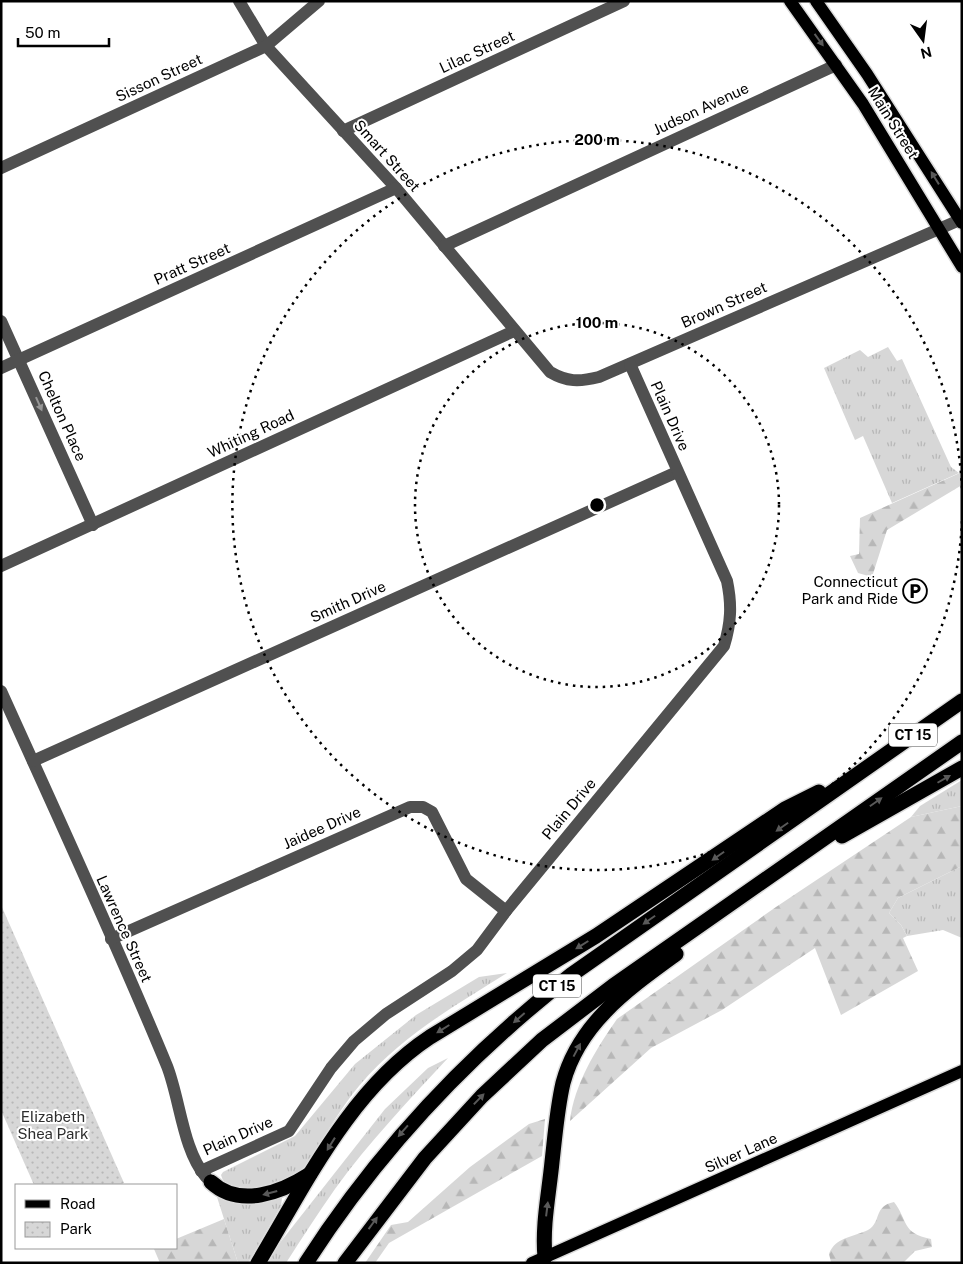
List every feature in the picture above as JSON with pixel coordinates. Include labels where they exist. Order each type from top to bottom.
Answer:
[{"type":"highway","name":"CT 15","points":[[306,1263],[352,1195],[393,1143],[441,1090],[485,1047],[571,975],[962,701]]},
{"type":"highway","name":"CT 15","points":[[345,1263],[425,1158],[511,1068],[575,1013],[962,742]]},
{"type":"highway","points":[[779,870],[962,768]]},
{"type":"highway","points":[[258,1263],[314,1171],[361,1100],[389,1070],[414,1048],[619,921],[785,809],[865,769]]},
{"type":"highway","points":[[539,1260],[563,1084],[575,1051],[596,1021],[618,997],[677,953],[727,906]]},
{"type":"highway","points":[[206,1177],[232,1194],[258,1196],[289,1187],[314,1171]]},
{"type":"main road","name":"Main Street","points":[[790,1],[836,64],[871,117],[962,268]]},
{"type":"main road","name":"Main Street","points":[[816,1],[868,74],[961,220]]},
{"type":"main road","name":"Silver Lane","points":[[539,1260],[962,1071]]},
{"type":"street","name":"Smart Street","points":[[239,1],[266,46],[396,188],[514,331]]},
{"type":"street","name":"Sisson Street","points":[[1,168],[266,46],[320,1]]},
{"type":"street","name":"Lilac Street","points":[[343,131],[624,1]]},
{"type":"street","name":"Judson Avenue","points":[[444,246],[836,64]]},
{"type":"street","name":"Pratt Street","points":[[1,368],[396,188]]},
{"type":"street","name":"Brown Street","points":[[514,331],[550,372],[564,380],[579,382],[598,377],[630,364],[961,220]]},
{"type":"street","name":"Chelton Place","points":[[1,321],[93,524]]},
{"type":"street","name":"Whiting Road","points":[[1,566],[514,331]]},
{"type":"street","name":"Plain Drive","points":[[206,1177],[289,1131],[331,1068],[354,1041],[386,1014],[452,971],[477,950],[506,911],[724,646],[731,625],[732,610],[727,581],[630,364]]},
{"type":"street","name":"Smith Drive","points":[[33,761],[677,472]]},
{"type":"street","name":"Lawrence Street","points":[[1,691],[167,1068],[191,1150],[206,1177]]},
{"type":"street","name":"Jaidee Drive","points":[[111,939],[410,807],[423,807],[432,812],[466,879],[506,911]]},
{"type":"green space","points":[[888,347],[897,361],[902,359],[951,467],[959,473],[892,503],[863,436],[855,440],[824,368],[860,350],[868,357]]},
{"type":"green space","points":[[962,472],[962,485],[887,530],[872,577],[858,573],[850,556],[859,554],[860,518]]},
{"type":"green space","points":[[962,780],[962,806],[911,817],[920,806]]},
{"type":"green space","points":[[962,806],[962,866],[898,898],[889,913],[901,925],[907,936],[903,938],[918,971],[841,1015],[815,948],[722,1010],[651,1048],[570,1121],[572,1108],[581,1081],[594,1055],[617,1019],[776,907],[911,817]]},
{"type":"green space","points":[[962,866],[962,938],[943,930],[907,936],[901,925],[889,913],[898,898]]},
{"type":"green space","name":"Elizabeth Shea Park","points":[[1,905],[124,1183],[34,1184],[1,1110]]},
{"type":"green space","points":[[507,973],[428,1024],[375,1068],[347,1101],[301,1171],[283,1181],[258,1189],[245,1190],[226,1184],[221,1175],[223,1172],[295,1136],[355,1064],[416,1015],[479,977]]},
{"type":"green space","points":[[448,1058],[348,1172],[322,1207],[286,1263],[264,1263],[385,1109],[428,1068]]},
{"type":"green space","points":[[545,1119],[542,1156],[389,1243],[375,1263],[365,1263],[391,1225],[408,1222],[470,1167],[529,1124]]},
{"type":"green space","points":[[217,1197],[240,1203],[282,1198],[281,1206],[248,1263],[238,1263]]},
{"type":"green space","points":[[894,1202],[906,1225],[915,1233],[931,1239],[932,1247],[915,1251],[903,1263],[831,1262],[829,1254],[836,1244],[868,1230],[875,1223],[883,1207]]},
{"type":"green space","points":[[224,1219],[238,1263],[160,1263],[154,1249],[178,1249],[178,1238]]},
{"type":"place","name":"Connecticut Park and Ride","points":[[915,591]]}]
